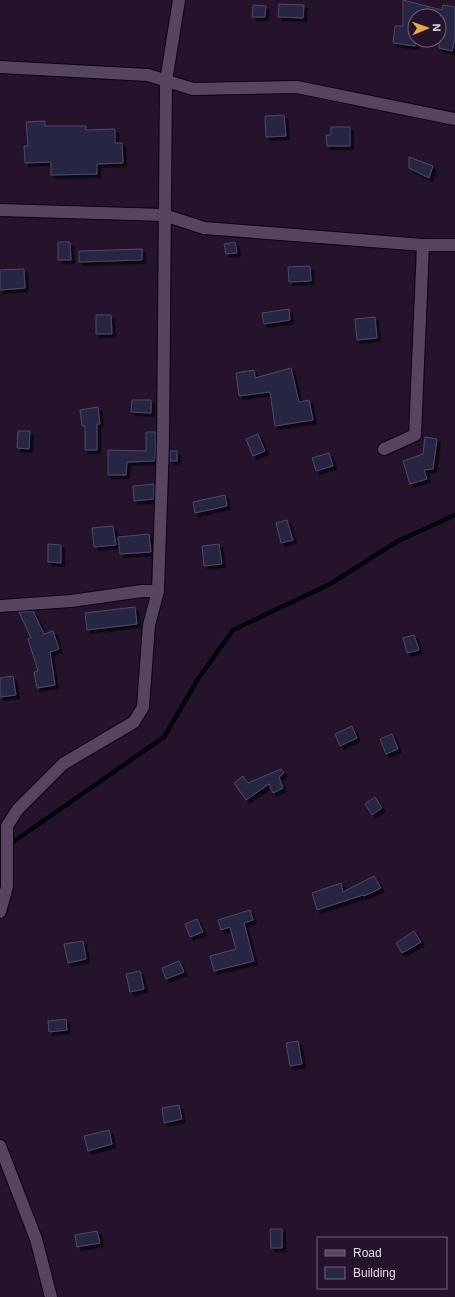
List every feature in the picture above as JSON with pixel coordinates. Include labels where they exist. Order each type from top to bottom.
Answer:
[{"type":"street","points":[[0,912],[7,887],[7,826],[18,809],[63,764],[134,722],[143,707],[148,625],[158,591],[163,442],[166,81],[179,0]]},
{"type":"street","points":[[0,67],[148,75],[193,89],[297,87],[455,120]]},
{"type":"street","points":[[0,210],[164,215],[204,228],[423,245],[455,245]]},
{"type":"street","points":[[384,449],[415,435],[423,245]]},
{"type":"street","points":[[0,606],[71,601],[142,591],[158,591]]},
{"type":"street","points":[[0,1146],[36,1239],[51,1297]]},
{"type":"building","points":[[403,0],[434,8],[407,8],[407,45],[393,43],[395,26],[403,26]]},
{"type":"building","points":[[279,4],[304,5],[303,18],[278,17]]},
{"type":"building","points":[[253,5],[266,6],[265,17],[252,17]]},
{"type":"building","points":[[443,5],[455,7],[455,39],[452,51],[439,48],[447,48],[447,8],[442,8]]},
{"type":"building","points":[[284,115],[286,136],[266,137],[265,116]]},
{"type":"building","points":[[45,121],[45,126],[86,126],[86,130],[115,129],[115,143],[122,143],[123,163],[97,164],[97,174],[51,175],[51,162],[25,163],[24,146],[28,146],[26,122]]},
{"type":"building","points":[[331,127],[350,127],[350,146],[327,146],[326,135],[331,135]]},
{"type":"building","points":[[409,157],[433,166],[429,178],[409,168]]},
{"type":"building","points":[[58,242],[70,242],[71,260],[58,260]]},
{"type":"building","points":[[235,242],[237,253],[226,254],[224,244]]},
{"type":"building","points":[[142,249],[142,260],[79,262],[79,251]]},
{"type":"building","points":[[310,266],[311,281],[289,282],[288,267]]},
{"type":"building","points":[[24,269],[25,288],[0,290],[0,270]]},
{"type":"building","points":[[289,309],[290,320],[264,324],[262,313]]},
{"type":"building","points":[[96,315],[111,315],[112,334],[96,334]]},
{"type":"building","points":[[375,317],[377,338],[357,340],[355,319]]},
{"type":"building","points":[[291,368],[299,402],[309,400],[313,420],[275,426],[270,392],[239,396],[236,373],[254,370],[255,378]]},
{"type":"building","points":[[132,400],[151,400],[151,413],[131,412]]},
{"type":"building","points":[[98,407],[100,424],[97,424],[97,450],[85,450],[85,426],[82,426],[80,410]]},
{"type":"building","points":[[18,431],[30,431],[29,449],[17,448]]},
{"type":"building","points":[[146,432],[156,432],[155,461],[127,462],[126,475],[108,475],[108,450],[146,451]]},
{"type":"building","points":[[258,434],[265,451],[253,456],[246,439]]},
{"type":"building","points":[[425,437],[437,439],[433,469],[424,470],[427,479],[410,484],[403,461],[423,454]]},
{"type":"building","points":[[170,451],[177,451],[177,461],[170,461]]},
{"type":"building","points":[[329,453],[333,466],[316,471],[312,458]]},
{"type":"building","points":[[154,484],[154,499],[134,501],[133,486]]},
{"type":"building","points":[[225,495],[227,506],[195,513],[193,502]]},
{"type":"building","points":[[287,520],[293,540],[281,543],[276,523]]},
{"type":"building","points":[[113,526],[116,545],[94,547],[92,528]]},
{"type":"building","points":[[149,534],[151,552],[120,554],[118,537]]},
{"type":"building","points":[[48,544],[61,545],[61,563],[48,562]]},
{"type":"building","points":[[219,544],[222,564],[204,566],[202,546]]},
{"type":"building","points":[[135,607],[137,624],[87,630],[85,613]]},
{"type":"building","points":[[33,611],[44,634],[53,631],[59,649],[50,652],[55,685],[37,688],[34,672],[38,671],[28,639],[31,638],[19,612]]},
{"type":"building","points":[[414,635],[419,650],[407,653],[403,638]]},
{"type":"building","points":[[13,676],[16,695],[0,697],[0,678]]},
{"type":"building","points":[[352,726],[357,738],[340,746],[335,734]]},
{"type":"building","points":[[392,734],[398,749],[386,754],[380,739]]},
{"type":"building","points":[[281,769],[284,773],[279,777],[283,788],[273,793],[269,784],[246,800],[234,783],[243,776],[248,783]]},
{"type":"building","points":[[375,797],[382,808],[372,815],[365,804]]},
{"type":"building","points":[[374,876],[381,888],[364,896],[363,895],[317,910],[312,893],[341,883],[343,892]]},
{"type":"building","points":[[250,910],[253,920],[244,923],[254,961],[214,971],[210,956],[236,949],[230,927],[221,930],[218,920]]},
{"type":"building","points":[[197,919],[203,932],[190,937],[185,924]]},
{"type":"building","points":[[414,931],[421,942],[402,953],[396,943]]},
{"type":"building","points":[[83,941],[86,959],[68,963],[64,944]]},
{"type":"building","points":[[179,961],[184,972],[166,979],[162,968]]},
{"type":"building","points":[[140,971],[144,989],[130,992],[126,974]]},
{"type":"building","points":[[66,1019],[67,1030],[49,1032],[48,1021]]},
{"type":"building","points":[[298,1041],[302,1064],[290,1066],[286,1043]]},
{"type":"building","points":[[179,1105],[182,1119],[164,1123],[162,1108]]},
{"type":"building","points":[[109,1130],[112,1144],[88,1151],[84,1136]]},
{"type":"building","points":[[270,1229],[282,1229],[282,1248],[271,1248]]},
{"type":"building","points":[[97,1231],[100,1243],[77,1247],[75,1235]]},
{"type":"waterway","points":[[13,842],[164,737],[198,679],[233,630],[330,584],[398,541],[455,515]]}]
